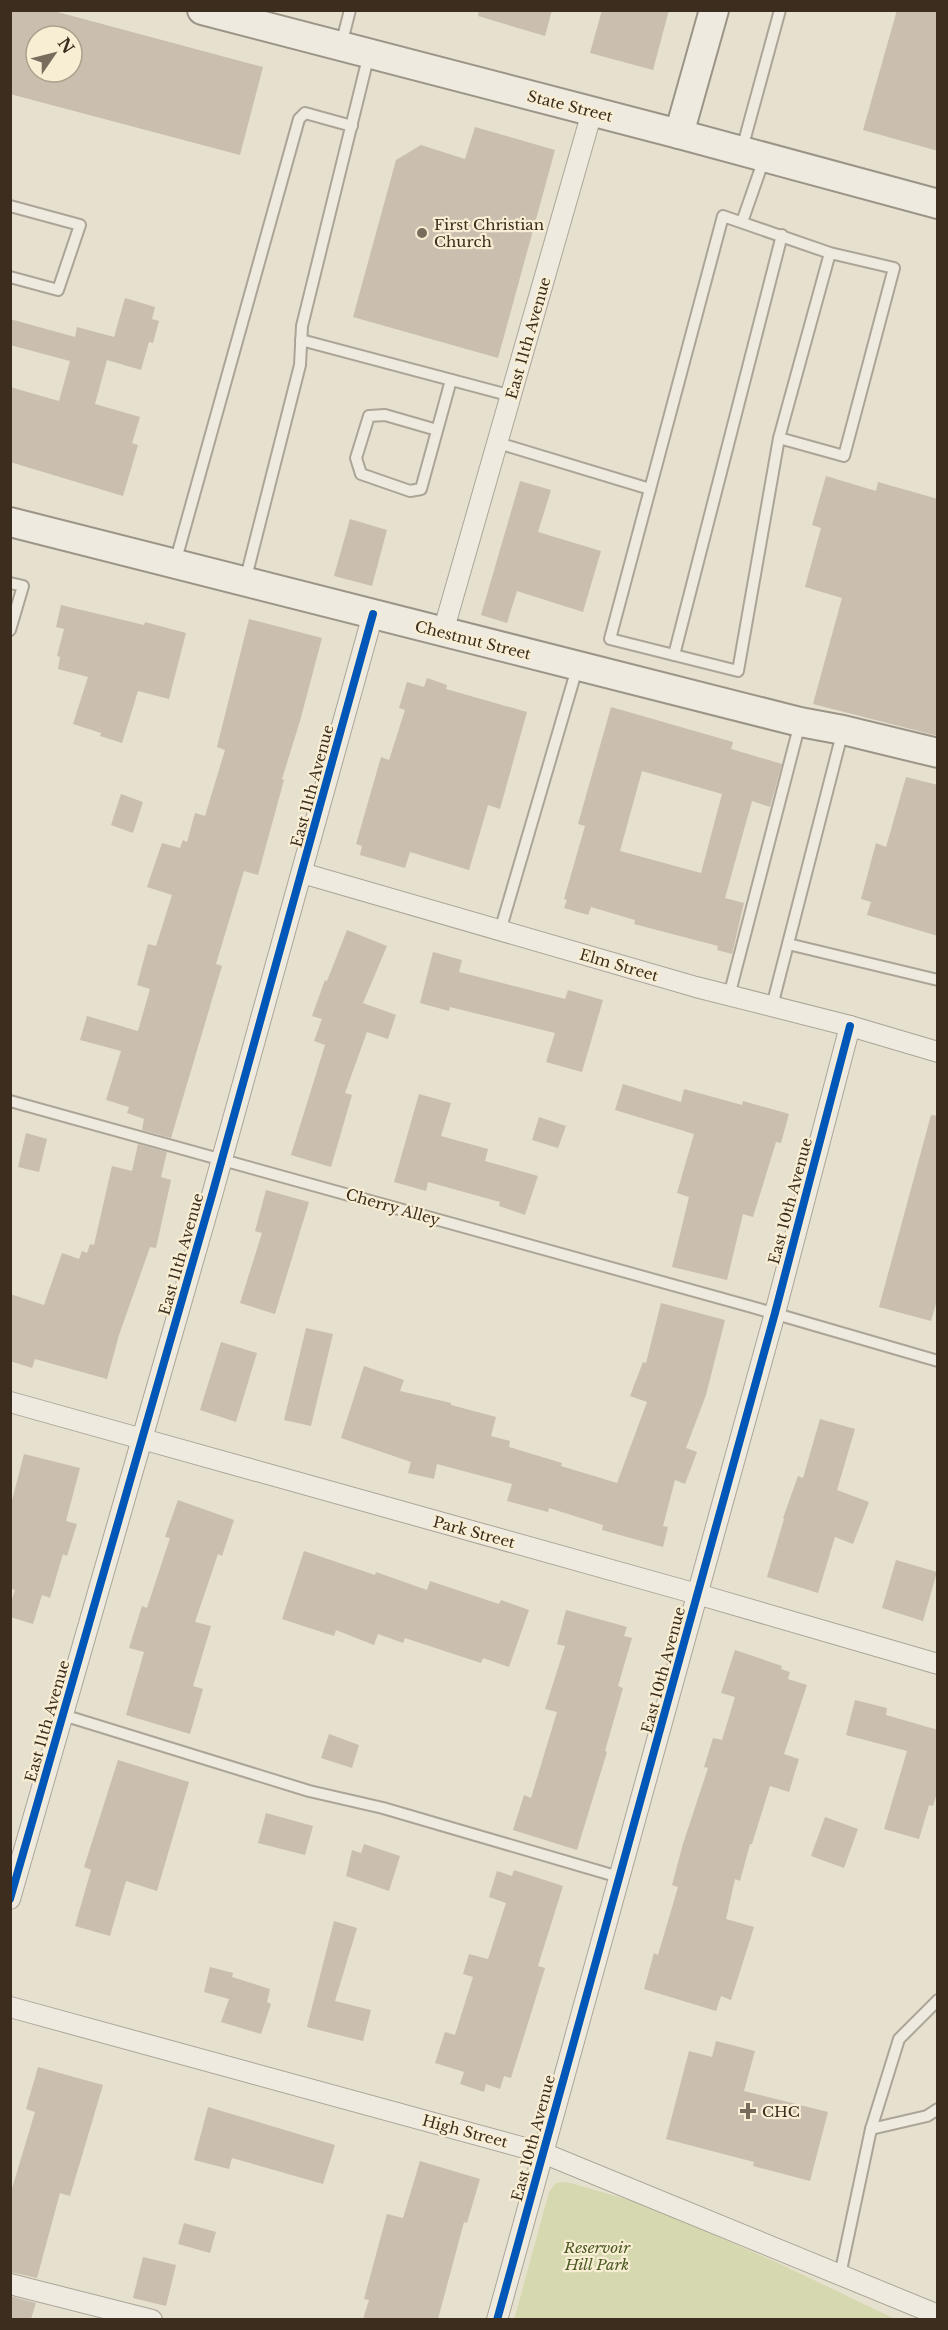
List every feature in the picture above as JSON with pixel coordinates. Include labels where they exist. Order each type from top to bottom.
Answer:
[{"type":"street","points":[[679,134],[714,10]]},
{"type":"street","name":"State Street","points":[[209,12],[938,204]]},
{"type":"street","name":"East 11th Avenue","points":[[443,632],[592,112]]},
{"type":"street","name":"Chestnut Street","points":[[10,522],[800,722],[938,753]]},
{"type":"street","name":"East 11th Avenue","points":[[10,1899],[142,1441],[373,614]]},
{"type":"street","name":"Elm Street","points":[[302,873],[729,996],[850,1026],[938,1052]]},
{"type":"street","name":"East 10th Avenue","points":[[497,2319],[775,1313],[850,1026]]},
{"type":"street","name":"Park Street","points":[[10,1402],[142,1441],[698,1594],[938,1664]]},
{"type":"street","name":"High Street","points":[[10,2007],[543,2153],[938,2315]]},
{"type":"street","points":[[10,2284],[152,2319]]},
{"type":"lane","points":[[340,46],[350,10]]},
{"type":"lane","points":[[742,222],[780,10]]},
{"type":"lane","points":[[245,582],[300,365],[302,326],[369,54]]},
{"type":"lane","points":[[175,563],[299,119],[305,113],[352,126]]},
{"type":"lane","points":[[10,206],[80,225],[58,290],[10,277]]},
{"type":"lane","points":[[779,438],[844,456],[894,268],[830,253],[723,216],[610,639],[738,670],[779,438],[830,253]]},
{"type":"lane","points":[[674,654],[782,235]]},
{"type":"lane","points":[[301,340],[512,396]]},
{"type":"lane","points":[[437,430],[385,415],[369,416],[356,458],[361,474],[410,490],[422,489],[451,380]]},
{"type":"lane","points":[[498,443],[650,489]]},
{"type":"lane","points":[[10,583],[23,586],[10,630]]},
{"type":"lane","points":[[500,931],[578,665]]},
{"type":"lane","points":[[729,996],[800,722]]},
{"type":"lane","points":[[772,1006],[843,730]]},
{"type":"lane","points":[[788,944],[938,980]]},
{"type":"lane","name":"Cherry Alley","points":[[10,1101],[775,1313],[938,1361]]},
{"type":"lane","points":[[63,1715],[309,1791],[383,1808],[619,1877]]},
{"type":"lane","points":[[840,2275],[871,2129],[899,2039],[938,2000]]},
{"type":"lane","points":[[871,2129],[927,2116],[938,2109]]},
{"type":"green space","name":"Reservoir Hill Park","points":[[567,2182],[640,2203],[776,2262],[895,2319],[514,2320],[549,2192],[556,2183]]},
{"type":"building","points":[[10,10],[50,10],[263,67],[240,155],[10,94]]},
{"type":"building","points":[[479,10],[552,10],[545,36],[478,16]]},
{"type":"building","points":[[602,10],[669,10],[653,70],[590,53]]},
{"type":"building","points":[[897,10],[938,10],[938,151],[863,130]]},
{"type":"building","points":[[475,127],[555,150],[498,358],[353,317],[396,160],[421,145],[465,159]]},
{"type":"building","points":[[125,298],[155,307],[152,319],[159,321],[153,343],[149,342],[141,370],[107,360],[95,404],[140,417],[132,443],[138,445],[123,496],[10,462],[10,387],[59,401],[70,361],[10,345],[10,319],[75,337],[77,327],[114,337]]},
{"type":"building","points":[[826,476],[876,491],[878,482],[938,499],[938,736],[813,704],[842,598],[805,587],[821,528],[812,525]]},
{"type":"building","points":[[520,481],[551,490],[538,532],[601,551],[583,612],[517,591],[507,623],[481,615]]},
{"type":"building","points":[[350,519],[387,530],[372,586],[334,576]]},
{"type":"building","points":[[61,605],[186,633],[169,699],[138,691],[122,743],[73,724],[88,677],[58,669],[60,657],[57,656],[64,629],[56,627]]},
{"type":"building","points":[[249,619],[322,638],[282,779],[284,780],[258,875],[244,871],[216,964],[222,966],[171,1138],[142,1130],[144,1119],[127,1113],[129,1107],[106,1100],[121,1051],[80,1040],[87,1016],[138,1031],[150,989],[137,985],[148,944],[156,946],[172,895],[147,887],[162,843],[180,848],[183,840],[187,842],[195,813],[205,816],[225,750],[217,747]]},
{"type":"building","points":[[427,678],[447,685],[446,689],[527,712],[500,809],[488,805],[469,870],[410,852],[405,868],[360,855],[362,846],[356,844],[381,757],[389,760],[405,710],[399,708],[407,682],[424,687]]},
{"type":"building","points":[[611,707],[733,742],[731,749],[782,764],[770,807],[752,801],[725,898],[744,903],[732,954],[717,950],[718,946],[634,924],[635,920],[591,907],[588,915],[564,908],[567,900],[564,899],[585,826],[578,824]],"holes":[[[642,771],[722,794],[701,873],[620,851]]]},
{"type":"building","points":[[906,777],[938,785],[938,936],[867,915],[871,902],[861,899],[876,843],[886,847]]},
{"type":"building","points":[[121,794],[143,802],[133,833],[111,825]]},
{"type":"building","points":[[347,930],[387,946],[363,1003],[396,1015],[388,1039],[367,1032],[345,1093],[352,1095],[331,1167],[291,1155],[325,1045],[314,1041],[322,1019],[312,1016]]},
{"type":"building","points":[[433,952],[462,960],[459,972],[565,999],[568,990],[603,1000],[582,1072],[546,1062],[555,1033],[450,1007],[449,1011],[420,1003]]},
{"type":"building","points":[[623,1084],[681,1102],[684,1089],[742,1105],[743,1101],[789,1114],[781,1143],[776,1142],[753,1217],[743,1214],[727,1280],[672,1267],[689,1197],[677,1193],[694,1134],[615,1110]]},
{"type":"building","points":[[419,1094],[451,1103],[441,1136],[488,1149],[485,1161],[538,1176],[525,1215],[499,1206],[500,1202],[428,1182],[426,1191],[394,1182]]},
{"type":"building","points":[[931,1115],[938,1116],[938,1297],[931,1321],[879,1307]]},
{"type":"building","points":[[539,1117],[566,1126],[558,1148],[532,1140]]},
{"type":"building","points":[[26,1133],[47,1139],[39,1172],[18,1167]]},
{"type":"building","points":[[138,1144],[167,1152],[161,1177],[171,1180],[156,1248],[150,1247],[119,1335],[107,1379],[35,1359],[32,1368],[10,1361],[10,1294],[44,1305],[62,1253],[79,1259],[82,1251],[87,1253],[90,1244],[94,1245],[112,1166],[132,1171]]},
{"type":"building","points":[[266,1190],[309,1202],[275,1314],[240,1303],[262,1233],[255,1231]]},
{"type":"building","points":[[661,1303],[725,1320],[706,1395],[686,1448],[697,1452],[685,1484],[675,1480],[663,1526],[668,1527],[663,1547],[602,1530],[603,1525],[549,1508],[548,1512],[507,1501],[512,1484],[437,1464],[434,1479],[408,1473],[411,1462],[341,1438],[364,1366],[404,1380],[400,1391],[496,1417],[491,1436],[510,1441],[509,1447],[617,1483],[647,1402],[630,1396],[643,1362],[646,1363]]},
{"type":"building","points":[[306,1328],[333,1334],[311,1426],[284,1420]]},
{"type":"building","points":[[221,1342],[257,1353],[236,1422],[200,1410]]},
{"type":"building","points":[[820,1419],[855,1429],[837,1490],[869,1502],[853,1544],[835,1537],[818,1593],[767,1577],[783,1518],[798,1476],[803,1478]]},
{"type":"building","points":[[24,1454],[80,1468],[66,1521],[77,1524],[67,1556],[63,1554],[50,1598],[42,1595],[33,1624],[10,1617],[10,1606],[15,1590],[10,1588],[10,1508]]},
{"type":"building","points":[[178,1500],[234,1520],[222,1556],[218,1554],[195,1622],[211,1626],[193,1686],[203,1689],[190,1734],[126,1715],[144,1652],[129,1648],[142,1606],[147,1608],[170,1538],[165,1537]]},
{"type":"building","points":[[304,1551],[427,1590],[430,1581],[499,1604],[501,1600],[529,1610],[509,1667],[483,1658],[481,1663],[405,1638],[403,1643],[378,1634],[374,1645],[336,1630],[334,1636],[282,1619]]},
{"type":"building","points":[[896,1560],[937,1572],[923,1621],[882,1608]]},
{"type":"building","points":[[566,1610],[627,1627],[624,1636],[632,1638],[618,1686],[623,1688],[605,1751],[607,1752],[577,1850],[513,1830],[524,1795],[531,1798],[557,1712],[545,1709],[565,1646],[557,1644]]},
{"type":"building","points":[[735,1650],[782,1666],[781,1669],[790,1672],[788,1679],[807,1685],[784,1754],[799,1759],[789,1792],[770,1786],[740,1881],[735,1879],[726,1919],[754,1927],[731,2000],[721,1996],[716,2011],[644,1989],[654,1953],[658,1955],[678,1887],[672,1885],[708,1768],[704,1767],[713,1738],[722,1740],[735,1697],[721,1693]]},
{"type":"building","points":[[855,1700],[887,1708],[886,1715],[938,1730],[938,1790],[933,1806],[929,1805],[919,1839],[884,1829],[907,1751],[846,1735]]},
{"type":"building","points":[[329,1734],[359,1745],[352,1768],[321,1758]]},
{"type":"building","points":[[118,1760],[189,1782],[157,1891],[126,1881],[110,1936],[75,1926],[91,1870],[84,1867]]},
{"type":"building","points":[[266,1813],[313,1826],[305,1855],[258,1843]]},
{"type":"building","points":[[825,1817],[858,1829],[844,1868],[811,1856]]},
{"type":"building","points":[[364,1844],[400,1856],[389,1891],[346,1876],[352,1850],[361,1853]]},
{"type":"building","points":[[514,1870],[563,1886],[538,1966],[545,1968],[511,2078],[504,2076],[500,2089],[486,2084],[484,2092],[460,2084],[464,2072],[435,2063],[445,2032],[455,2035],[473,1977],[463,1974],[469,1954],[488,1959],[506,1903],[489,1897],[497,1871],[512,1876]]},
{"type":"building","points":[[334,1921],[357,1928],[335,2001],[371,2010],[363,2041],[307,2027]]},
{"type":"building","points":[[210,1967],[233,1973],[232,1977],[270,1989],[267,2002],[271,2004],[261,2034],[221,2022],[229,1999],[204,1992]]},
{"type":"building","name":"CHC","points":[[716,2041],[755,2051],[744,2091],[828,2112],[810,2181],[753,2166],[754,2162],[666,2139],[689,2051],[712,2057]]},
{"type":"building","points":[[38,2067],[103,2085],[70,2196],[60,2193],[37,2278],[10,2272],[10,2195],[35,2112],[26,2109]]},
{"type":"building","points":[[208,2107],[335,2145],[323,2184],[232,2158],[229,2169],[194,2160]]},
{"type":"building","points":[[420,2161],[480,2179],[467,2223],[464,2222],[438,2319],[363,2319],[369,2300],[364,2299],[387,2214],[403,2218]]},
{"type":"building","points":[[184,2223],[216,2232],[210,2253],[178,2244]]},
{"type":"building","points":[[143,2257],[176,2265],[166,2306],[133,2298]]},
{"type":"building","points":[[10,2296],[36,2303],[31,2319],[10,2319]]},
{"type":"cycle path","points":[[10,1899],[212,1195],[373,614]]},
{"type":"cycle path","points":[[497,2320],[775,1313],[850,1026]]},
{"type":"place","name":"First Christian Church","points":[[422,233]]},
{"type":"place","name":"CHC","points":[[748,2111]]}]
